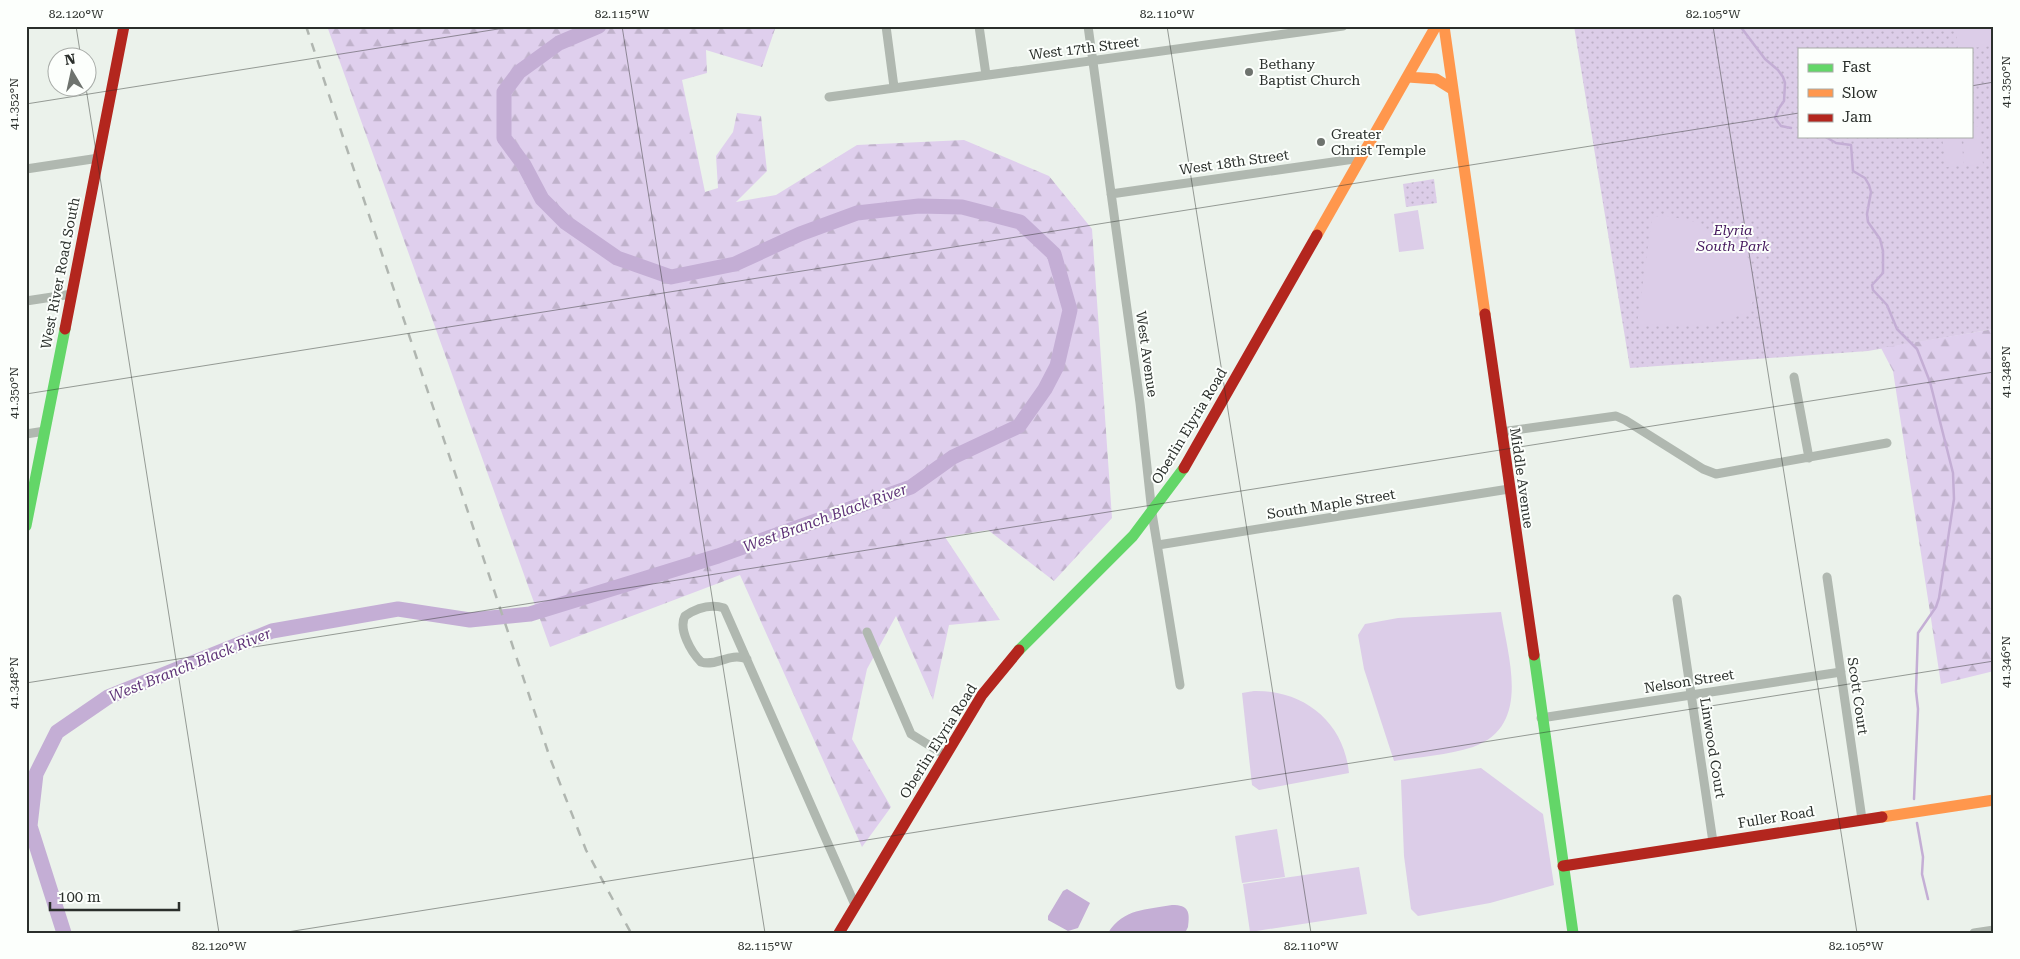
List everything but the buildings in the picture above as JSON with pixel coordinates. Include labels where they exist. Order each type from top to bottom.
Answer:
[{"type":"main road","name":"West River Road South","points":[[26,526],[124,26]]},
{"type":"main road","name":"Oberlin Elyria Road","points":[[839,933],[982,695],[1006,663],[1033,634],[1133,536],[1181,474],[1436,26]]},
{"type":"main road","name":"Middle Avenue","points":[[1444,26],[1508,489],[1573,933]]},
{"type":"main road","points":[[1408,77],[1436,79],[1452,89]]},
{"type":"main road","name":"Fuller Road","points":[[1563,866],[1994,800]]},
{"type":"street","points":[[886,26],[894,87]]},
{"type":"street","points":[[979,26],[986,75]]},
{"type":"street","name":"West Avenue","points":[[1088,26],[1140,403],[1152,513],[1180,685]]},
{"type":"street","name":"West 17th Street","points":[[830,97],[1343,26]]},
{"type":"street","points":[[26,169],[99,158]]},
{"type":"street","name":"West 18th Street","points":[[1111,194],[1361,158]]},
{"type":"street","points":[[26,301],[72,294]]},
{"type":"street","points":[[1794,377],[1809,458]]},
{"type":"street","points":[[1500,432],[1616,416],[1711,474],[1887,443]]},
{"type":"street","points":[[26,434],[45,431]]},
{"type":"street","name":"South Maple Street","points":[[1158,545],[1508,489]]},
{"type":"street","name":"Scott Court","points":[[1827,577],[1862,819]]},
{"type":"street","points":[[720,599],[855,905]]},
{"type":"street","name":"Linwood Court","points":[[1677,599],[1713,842]]},
{"type":"street","points":[[724,608],[707,606],[685,616],[682,626],[688,644],[697,658],[706,663],[739,656],[746,659]]},
{"type":"street","points":[[866,632],[911,734],[945,755]]},
{"type":"street","name":"Nelson Street","points":[[1541,718],[1841,672]]},
{"type":"street","points":[[1974,933],[1994,930]]},
{"type":"green space","points":[[327,26],[776,26],[762,67],[706,50],[707,73],[682,80],[705,192],[718,188],[716,156],[733,132],[737,113],[761,116],[767,171],[736,202],[776,195],[857,145],[964,140],[1049,176],[1092,229],[1112,518],[1054,581],[988,530],[945,537],[1000,620],[949,625],[933,700],[896,616],[867,669],[852,739],[891,807],[862,847],[740,575],[550,647]]},
{"type":"green space","name":"Elyria South Park","points":[[1574,26],[1994,26],[1994,329],[1868,351],[1630,368]]},
{"type":"green space","points":[[1989,27],[1991,46],[1958,48],[1956,30]]},
{"type":"green space","points":[[1979,126],[1983,164],[1966,166],[1963,138],[1972,138],[1972,127]]},
{"type":"green space","points":[[1942,138],[1961,138],[1964,165],[1946,167]]},
{"type":"green space","points":[[1434,179],[1437,203],[1406,207],[1403,184]]},
{"type":"green space","points":[[1418,210],[1424,249],[1399,252],[1394,214]]},
{"type":"green space","points":[[1662,215],[1692,221],[1746,251],[1757,289],[1749,312],[1709,326],[1637,324],[1652,218]]},
{"type":"green space","points":[[1994,329],[1994,671],[1941,684],[1893,371],[1881,348]]},
{"type":"green space","points":[[1501,612],[1511,669],[1512,689],[1510,707],[1503,724],[1491,737],[1473,747],[1444,754],[1394,761],[1364,669],[1358,635],[1365,624],[1398,618]]},
{"type":"green space","points":[[1254,691],[1272,692],[1289,696],[1305,703],[1318,712],[1330,724],[1339,739],[1346,755],[1349,773],[1259,790],[1252,785],[1242,693]]},
{"type":"green space","points":[[1481,768],[1543,814],[1554,885],[1490,903],[1418,916],[1411,909],[1404,856],[1401,780]]},
{"type":"green space","points":[[1277,829],[1285,877],[1242,883],[1235,836]]},
{"type":"green space","points":[[1359,867],[1367,914],[1250,932],[1243,884]]},
{"type":"shaded area","points":[[1067,889],[1090,903],[1078,928],[1068,931],[1048,920],[1048,916],[1063,891]]},
{"type":"shaded area","points":[[1172,905],[1182,906],[1187,910],[1189,922],[1186,931],[1175,933],[1108,933],[1114,925],[1128,914]]},
{"type":"waterway","name":"West Branch Black River","points":[[64,933],[30,826],[36,774],[57,732],[108,697],[272,631],[398,609],[470,620],[530,614],[718,556],[911,487],[953,457],[1019,426],[1045,389],[1057,366],[1070,310],[1054,254],[1020,222],[962,207],[919,206],[857,213],[800,234],[735,264],[671,277],[617,258],[565,222],[542,199],[524,165],[504,138],[504,92],[519,72],[559,43],[599,26]]},
{"type":"waterway","points":[[1740,26],[1765,59],[1783,77],[1785,83],[1784,101],[1775,118],[1781,126],[1791,128]]},
{"type":"waterway","points":[[1827,138],[1836,143],[1851,145],[1853,171],[1865,178],[1869,185],[1871,192],[1867,214],[1868,222],[1880,239],[1883,251],[1883,273],[1872,285],[1873,290],[1887,305],[1897,329],[1917,349],[1930,382],[1953,473],[1954,499],[1939,598],[1936,607],[1918,633],[1916,691],[1918,709],[1914,799]]},
{"type":"waterway","points":[[1917,823],[1923,857],[1922,874],[1928,899]]},
{"type":"railway","points":[[306,26],[550,758],[586,850],[631,933]]},
{"type":"traffic: fast","points":[[26,526],[65,329]]},
{"type":"traffic: fast","points":[[1019,650],[1133,536],[1184,468]]},
{"type":"traffic: fast","points":[[1534,655],[1573,933]]},
{"type":"traffic: slow","points":[[1317,235],[1436,26]]},
{"type":"traffic: slow","points":[[1444,26],[1485,314]]},
{"type":"traffic: slow","points":[[1408,77],[1436,79],[1452,89]]},
{"type":"traffic: slow","points":[[1882,817],[1994,800]]},
{"type":"traffic: jam","points":[[65,329],[124,26]]},
{"type":"traffic: jam","points":[[1184,468],[1317,235]]},
{"type":"traffic: jam","points":[[1485,314],[1534,655]]},
{"type":"traffic: jam","points":[[839,933],[982,695],[1019,650]]},
{"type":"traffic: jam","points":[[1563,866],[1882,817]]},
{"type":"place","name":"Bethany Baptist Church","points":[[1249,72]]},
{"type":"place","name":"Greater Christ Temple","points":[[1321,142]]}]
